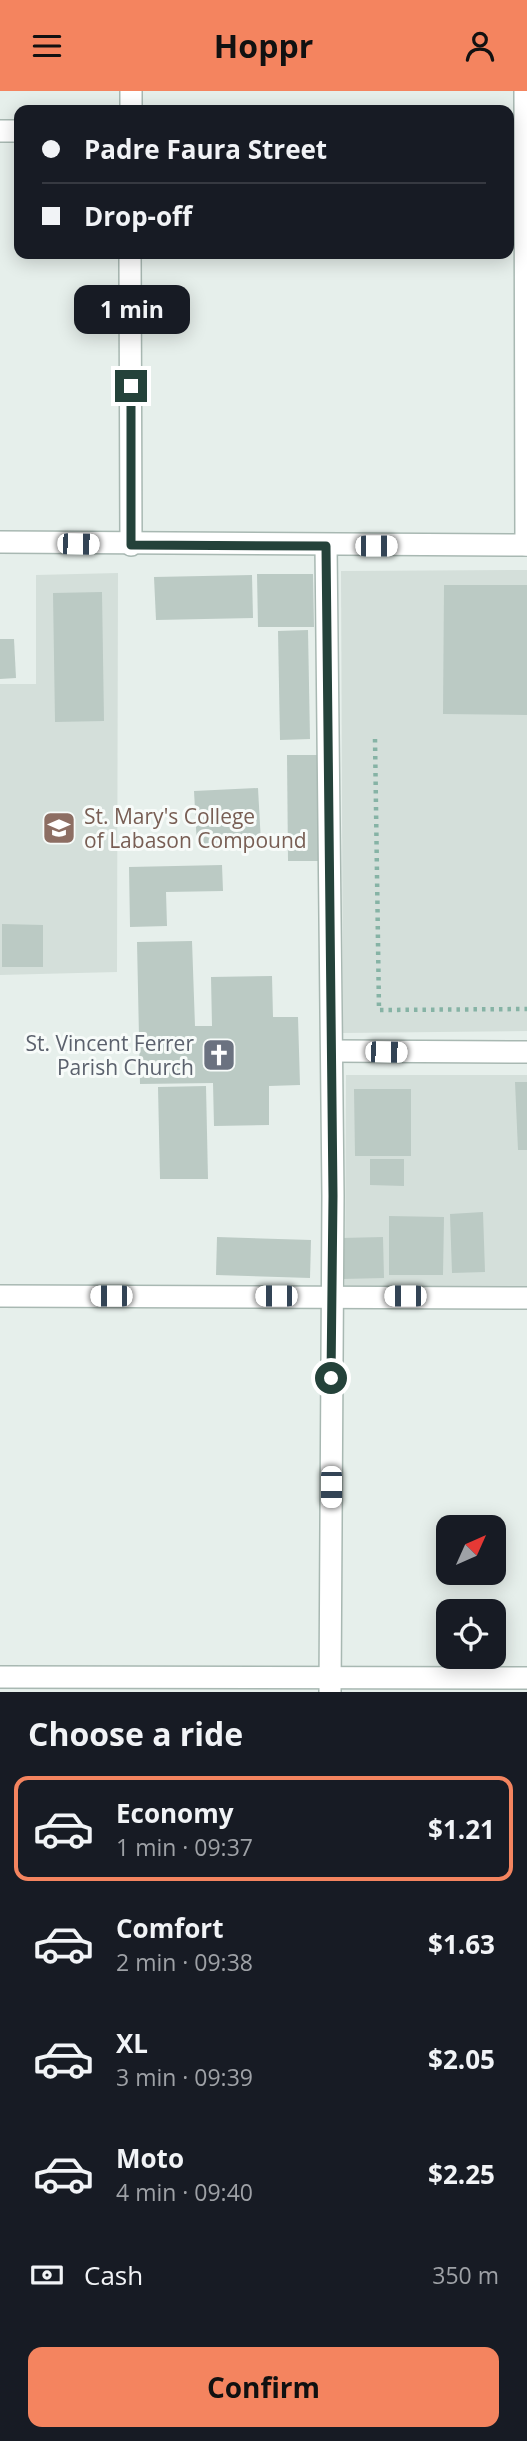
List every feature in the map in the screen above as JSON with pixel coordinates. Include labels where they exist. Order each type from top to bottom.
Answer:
[{"type":"street","points":[[0,543],[526,545],[525,91]]},
{"type":"street","points":[[130,259],[131,545]]},
{"type":"street","points":[[326,546],[332,1051],[330,1686]]},
{"type":"street","points":[[332,1051],[527,1052]]},
{"type":"street","points":[[0,1297],[527,1298]]},
{"type":"street","points":[[0,1677],[330,1686],[527,1678]]},
{"type":"path","points":[[375,739],[379,1010],[527,1009]]},
{"type":"shaded area","points":[[527,570],[527,1031],[343,1033],[341,571]]},
{"type":"shaded area","name":"St. Mary's College of Labason Compound","points":[[118,573],[117,972],[0,975],[0,684],[36,684],[36,575]]},
{"type":"shaded area","points":[[346,1075],[527,1075],[527,1291],[345,1290]]},
{"type":"building","points":[[257,574],[313,574],[314,627],[258,627]]},
{"type":"building","points":[[252,575],[253,618],[156,620],[154,577]]},
{"type":"building","points":[[444,585],[527,585],[527,715],[443,714]]},
{"type":"building","points":[[102,592],[104,721],[55,722],[53,593]]},
{"type":"building","points":[[308,630],[310,739],[280,740],[278,631]]},
{"type":"building","points":[[0,639],[14,639],[16,678],[0,679]]},
{"type":"building","points":[[287,755],[318,755],[319,861],[288,861]]},
{"type":"building","points":[[258,788],[261,843],[197,846],[194,791]]},
{"type":"building","points":[[222,865],[223,891],[166,892],[167,926],[130,927],[129,867]]},
{"type":"building","points":[[2,924],[43,925],[43,967],[2,967]]},
{"type":"building","name":"St. Vincent Ferrer Parish Church","points":[[192,941],[195,1026],[212,1026],[211,977],[272,976],[273,1017],[298,1017],[300,1085],[269,1086],[269,1125],[214,1126],[213,1083],[140,1084],[137,942]]},
{"type":"building","points":[[515,1082],[527,1082],[527,1150],[518,1150]]},
{"type":"building","points":[[206,1086],[208,1179],[160,1179],[158,1087]]},
{"type":"building","points":[[354,1089],[411,1089],[411,1156],[355,1156]]},
{"type":"building","points":[[370,1159],[404,1159],[404,1186],[370,1185]]},
{"type":"building","points":[[483,1212],[485,1272],[452,1273],[450,1214]]},
{"type":"building","points":[[389,1216],[444,1217],[443,1275],[389,1275]]},
{"type":"building","points":[[217,1237],[311,1240],[310,1278],[216,1275]]},
{"type":"building","points":[[383,1237],[384,1278],[342,1279],[341,1238]]},
{"type":"place","name":"St. Mary's College of Labason Compound","points":[[59,828]]},
{"type":"place","name":"St. Vincent Ferrer Parish Church","points":[[219,1055]]},
{"type":"route","points":[[131,386],[131,545],[326,546],[333,1196],[331,1378]]}]
